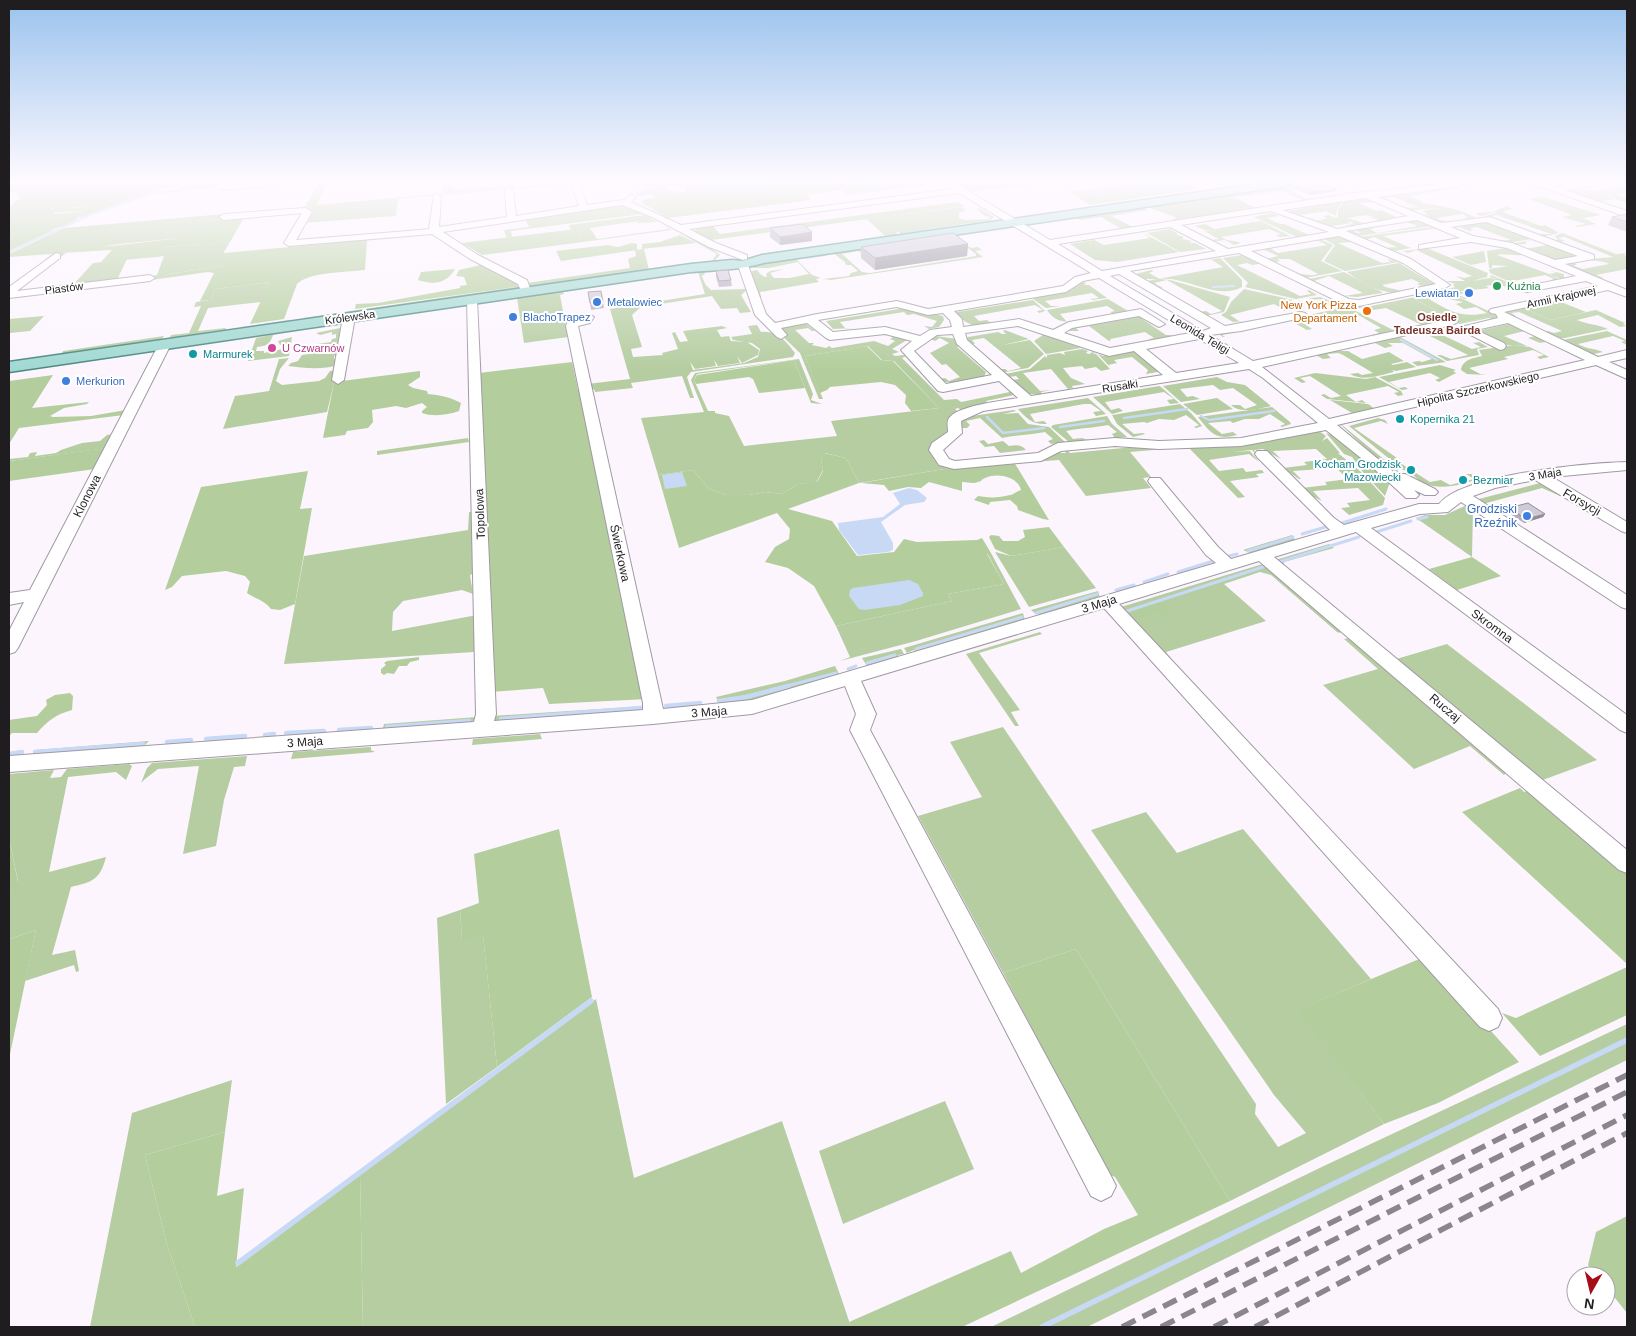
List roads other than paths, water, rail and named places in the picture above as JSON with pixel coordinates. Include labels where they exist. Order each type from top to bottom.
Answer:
[{"type":"main road","name":"Królewska","points":[[9,366],[854,245]]},
{"type":"street","points":[[456,245],[474,257],[523,282],[526,292]]},
{"type":"street","points":[[714,245],[740,261],[759,312],[782,336]]},
{"type":"street","name":"Leonida Teligi","points":[[1051,245],[1252,365],[1329,424],[1376,463],[1411,496]]},
{"type":"street","points":[[1214,245],[1227,252]]},
{"type":"street","points":[[772,327],[897,304],[928,312],[1066,289],[1077,280],[1122,272],[1140,266],[1267,245]]},
{"type":"street","points":[[1241,250],[1347,302],[1359,302],[1445,285],[1407,261],[1371,245]]},
{"type":"street","points":[[1422,247],[1432,245]]},
{"type":"street","points":[[1510,245],[1627,294]]},
{"type":"street","points":[[1556,263],[1590,257],[1558,245]]},
{"type":"street","points":[[9,294],[56,256]]},
{"type":"street","points":[[1122,272],[1221,330]]},
{"type":"street","points":[[1527,289],[1589,277]]},
{"type":"street","name":"Piastów","points":[[9,294],[150,278]]},
{"type":"street","name":"Armii Krajowej","points":[[1502,315],[1627,283]]},
{"type":"street","name":"Topolowa","points":[[472,299],[486,714],[482,729]]},
{"type":"street","points":[[945,309],[956,319],[961,341],[1028,400]]},
{"type":"street","points":[[1054,334],[1069,325],[1141,312],[1181,339]]},
{"type":"street","points":[[1001,377],[944,388],[908,352],[908,348],[934,332],[972,330],[1019,322],[1107,351],[1181,339],[1221,330],[1242,328],[1301,315]]},
{"type":"street","points":[[1500,346],[1465,329],[1502,315],[1627,375]]},
{"type":"street","points":[[338,380],[349,317]]},
{"type":"street","name":"Świerkowa","points":[[588,317],[586,321],[571,324],[653,703],[653,717]]},
{"type":"street","points":[[810,319],[830,336],[885,330],[920,340]]},
{"type":"street","name":"Rusałki","points":[[989,406],[1252,365],[1452,322]]},
{"type":"street","name":"Klonowa","points":[[9,648],[165,344]]},
{"type":"street","points":[[1137,347],[1173,377]]},
{"type":"street","name":"Hipolita Szczerkowskiego","points":[[989,406],[974,410],[955,419],[955,433],[936,448],[945,463],[954,465],[1039,457],[1058,447],[1115,442],[1159,445],[1240,442],[1329,424],[1627,354]]},
{"type":"street","name":"Skromna","points":[[1262,454],[1328,521],[1350,529],[1627,725]]},
{"type":"street","name":"Leonida Teligi","points":[[1376,463],[1437,497]]},
{"type":"street","name":"3 Maja","points":[[1383,518],[1409,502],[1415,492],[1437,497],[1464,495],[1538,475],[1596,467],[1627,466]]},
{"type":"street","name":"Forsycji","points":[[1538,475],[1627,528]]},
{"type":"street","points":[[1155,481],[1212,551],[1228,565]]},
{"type":"street","points":[[1464,495],[1627,603]]},
{"type":"street","points":[[1411,496],[1415,503],[1428,508]]},
{"type":"street","name":"3 Maja","points":[[9,764],[653,717],[752,707],[1383,518],[1428,508],[1439,509],[1437,497]]},
{"type":"street","name":"Ruczaj","points":[[1261,555],[1627,863]]},
{"type":"street","points":[[9,600],[36,595]]},
{"type":"street","points":[[1107,601],[1489,1018]]},
{"type":"street","points":[[850,678],[866,714],[860,730],[996,984],[1100,1186]]},
{"type":"water","points":[[682,472],[687,486],[665,489],[662,475]]},
{"type":"water","points":[[909,488],[917,490],[927,498],[924,502],[905,505],[881,522],[893,543],[893,550],[858,555],[839,530],[838,523],[883,517],[900,504],[893,493]]},
{"type":"water","points":[[909,580],[918,584],[923,596],[900,605],[864,610],[859,609],[849,596],[850,590],[853,588]]},
{"type":"waterway","points":[[9,252],[24,245]]},
{"type":"waterway","points":[[826,246],[830,245]]},
{"type":"waterway","points":[[767,254],[818,247]]},
{"type":"waterway","points":[[806,258],[826,255]]},
{"type":"waterway","points":[[1213,287],[1234,286]]},
{"type":"waterway","points":[[382,309],[517,289]]},
{"type":"waterway","points":[[353,313],[391,307]]},
{"type":"waterway","points":[[242,328],[290,321]]},
{"type":"waterway","points":[[172,339],[222,331]]},
{"type":"waterway","points":[[1401,340],[1437,360]]},
{"type":"waterway","points":[[1124,418],[1187,409]]},
{"type":"waterway","points":[[1201,416],[1209,420],[1274,411]]},
{"type":"waterway","points":[[987,417],[1003,433],[1044,428]]},
{"type":"waterway","points":[[1060,427],[1104,421]]},
{"type":"waterway","points":[[1339,524],[1386,509]]},
{"type":"waterway","points":[[1418,519],[1427,517]]},
{"type":"waterway","points":[[1373,533],[1411,521]]},
{"type":"waterway","points":[[1302,534],[1329,526]]},
{"type":"waterway","points":[[1248,551],[1293,537]]},
{"type":"waterway","points":[[1279,562],[1359,537]]},
{"type":"waterway","points":[[1229,556],[1237,554]]},
{"type":"waterway","points":[[1178,572],[1213,561]]},
{"type":"waterway","points":[[1127,611],[1263,567]]},
{"type":"waterway","points":[[1144,582],[1168,574]]},
{"type":"waterway","points":[[1116,590],[1134,585]]},
{"type":"waterway","points":[[1036,613],[1097,594]]},
{"type":"waterway","points":[[916,649],[1022,617]]},
{"type":"waterway","points":[[867,663],[895,655]]},
{"type":"waterway","points":[[848,669],[856,666]]},
{"type":"waterway","points":[[783,687],[836,673]]},
{"type":"waterway","points":[[719,701],[746,697],[788,686]]},
{"type":"waterway","points":[[666,706],[700,703]]},
{"type":"waterway","points":[[501,719],[641,708]]},
{"type":"waterway","points":[[387,727],[469,721]]},
{"type":"waterway","points":[[339,730],[371,728]]},
{"type":"waterway","points":[[286,733],[324,731]]},
{"type":"waterway","points":[[265,735],[274,734]]},
{"type":"waterway","points":[[206,739],[245,736]]},
{"type":"waterway","points":[[167,742],[191,740]]},
{"type":"waterway","points":[[35,752],[143,744]]},
{"type":"waterway","points":[[9,754],[22,752]]},
{"type":"waterway","points":[[238,1263],[591,1001]]},
{"type":"waterway","points":[[1042,1327],[1627,1040]]},
{"type":"railway","points":[[1122,1327],[1627,1075]]},
{"type":"railway","points":[[1161,1327],[1627,1092]]},
{"type":"railway","points":[[1214,1327],[1627,1115]]},
{"type":"railway","points":[[1255,1327],[1627,1133]]},
{"type":"place","name":"Kuźnia","points":[[1497,286]]},
{"type":"place","name":"Lewiatan","points":[[1469,293]]},
{"type":"place","name":"Metalowiec","points":[[597,302]]},
{"type":"place","name":"New York Pizza Departament","points":[[1367,311]]},
{"type":"place","name":"BlachoTrapez","points":[[513,317]]},
{"type":"place","name":"U Czwarnów","points":[[272,348]]},
{"type":"place","name":"Marmurek","points":[[193,354]]},
{"type":"place","name":"Merkurion","points":[[66,381]]},
{"type":"place","name":"Kopernika 21","points":[[1400,419]]},
{"type":"place","name":"Kocham Grodzisk Mazowiecki","points":[[1411,470]]},
{"type":"place","name":"Bezmiar","points":[[1463,480]]},
{"type":"place","name":"Grodziski Rzeźnik","points":[[1527,516]]},
{"type":"district","name":"Osiedle Tadeusza Bairda","points":[[1437,323]]}]
